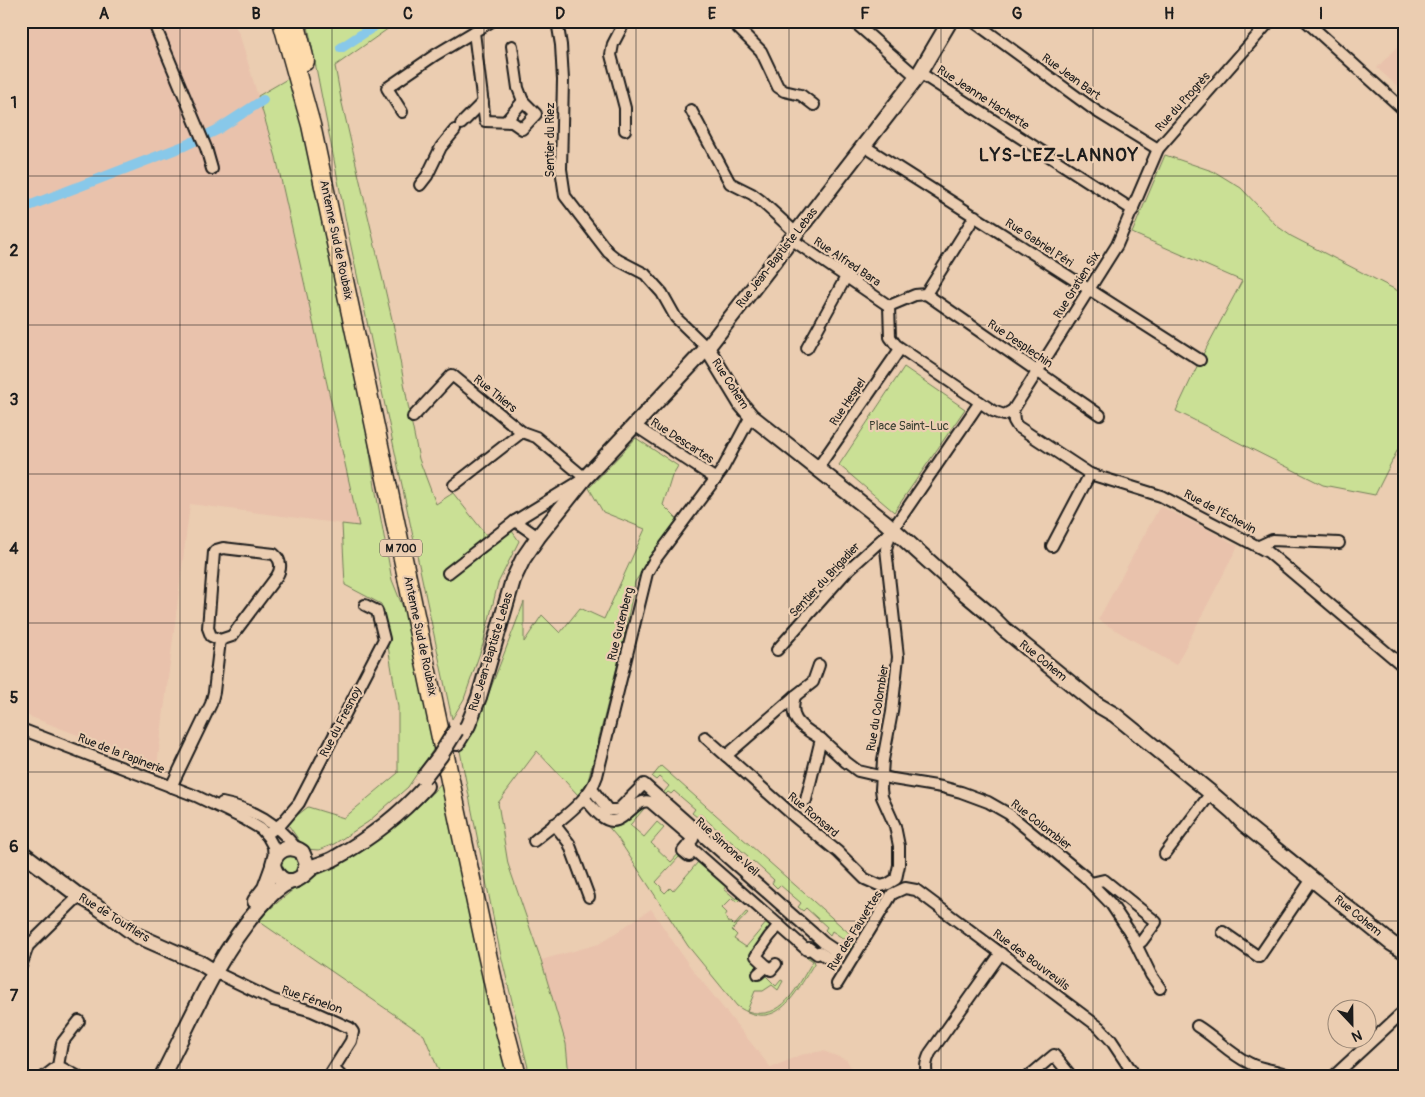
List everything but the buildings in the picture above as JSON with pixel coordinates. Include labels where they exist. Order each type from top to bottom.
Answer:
[{"type":"highway","name":"Antenne Sud de Roubaix","points":[[282,21],[311,125],[498,1004],[517,1076]]},
{"type":"highway","name":"Antenne Sud de Roubaix","points":[[295,21],[501,987],[523,1076]]},
{"type":"street","points":[[153,21],[206,148],[212,169]]},
{"type":"street","points":[[402,112],[387,88],[435,55],[492,21]]},
{"type":"street","name":"Sentier du Riez","points":[[557,21],[561,45],[563,80],[561,169],[564,196],[608,252],[618,260],[645,274],[662,293],[676,318],[707,348]]},
{"type":"street","points":[[625,21],[613,44],[611,55],[625,108],[625,130]]},
{"type":"street","points":[[735,21],[738,28],[761,51],[778,87],[784,91],[800,95],[814,105]]},
{"type":"street","name":"Rue Jeanne Hachette","points":[[853,21],[918,75],[1132,210]]},
{"type":"street","name":"Rue Jean-Baptiste Lebas","points":[[297,878],[314,867],[338,857],[377,832],[400,813],[424,782],[440,756],[457,736],[473,690],[502,585],[517,554],[534,535],[557,501],[585,478],[707,348],[918,75],[950,21]]},
{"type":"street","name":"Rue Jean Bart","points":[[973,21],[1096,111],[1158,149]]},
{"type":"street","name":"Rue du Progrès","points":[[1132,210],[1158,149],[1270,21]]},
{"type":"street","points":[[1306,21],[1404,110]]},
{"type":"street","points":[[474,32],[485,121],[512,122],[522,129],[536,114],[523,101],[518,88],[512,46]]},
{"type":"street","points":[[506,122],[523,101]]},
{"type":"street","points":[[420,185],[427,176],[441,147],[483,102]]},
{"type":"street","name":"Rue Alfred Bara","points":[[691,110],[730,183],[760,200],[794,236],[846,277],[889,306]]},
{"type":"street","name":"Rue Gabriel Péri","points":[[864,146],[1200,360]]},
{"type":"street","name":"Rue Gratien Six","points":[[1038,372],[1117,245],[1132,210]]},
{"type":"street","points":[[975,216],[926,294],[889,306],[890,337],[892,342],[999,414],[1004,415],[1013,410],[1038,372]]},
{"type":"street","points":[[807,348],[846,277]]},
{"type":"street","name":"Rue Desplechin","points":[[926,294],[1100,415]]},
{"type":"street","name":"Rue Cohem","points":[[707,348],[741,404],[751,416],[893,529],[948,580],[988,612],[1004,629],[1096,704],[1115,716],[1211,793],[1233,812],[1242,823],[1391,943],[1404,950]]},
{"type":"street","name":"Rue Hespel","points":[[817,469],[900,349]]},
{"type":"street","name":"Rue Thiers","points":[[413,417],[452,375],[522,432],[536,437],[585,478]]},
{"type":"street","points":[[893,529],[980,402]]},
{"type":"street","name":"Rue de l'Échevin","points":[[1013,410],[1014,421],[1017,426],[1090,474],[1162,496],[1259,546],[1279,559],[1404,666]]},
{"type":"street","name":"Rue Gutenberg","points":[[588,794],[597,776],[647,573],[716,479],[751,416]]},
{"type":"street","name":"Rue Descartes","points":[[634,425],[716,479]]},
{"type":"street","points":[[454,485],[522,432]]},
{"type":"street","points":[[1052,546],[1090,474]]},
{"type":"street","name":"Rue Jean-Baptiste Lebas","points":[[448,573],[514,521],[585,478]]},
{"type":"street","points":[[514,521],[534,535]]},
{"type":"street","name":"Sentier du Brigadier","points":[[777,650],[847,571],[893,529]]},
{"type":"street","name":"Rue du Colombier","points":[[891,888],[898,874],[899,851],[895,826],[882,797],[882,777],[898,666],[886,549],[893,529]]},
{"type":"street","points":[[1259,546],[1264,542],[1272,540],[1339,543]]},
{"type":"street","points":[[223,548],[274,554],[279,560],[280,573],[232,636],[220,640],[211,636],[208,628],[214,552],[223,548]]},
{"type":"street","name":"Rue du Fresnoy","points":[[267,834],[293,811],[305,792],[384,639],[377,611],[365,605]]},
{"type":"street","points":[[171,787],[213,697],[220,640]]},
{"type":"street","points":[[726,756],[813,682],[819,665]]},
{"type":"street","points":[[795,696],[792,710],[797,722],[821,739],[852,768],[882,777]]},
{"type":"street","name":"Rue de la Papinerie","points":[[21,729],[211,802],[255,824],[267,834]]},
{"type":"street","name":"Rue Ronsard","points":[[705,737],[795,817],[838,852],[866,879],[876,885],[891,888]]},
{"type":"street","name":"Rue Ronsard","points":[[806,800],[821,739]]},
{"type":"street","name":"Rue Colombier","points":[[882,777],[942,787],[976,796],[1010,814],[1091,883],[1114,909],[1137,944],[1150,975],[1160,988]]},
{"type":"street","name":"Rue Jean-Baptiste Lebas","points":[[300,851],[320,855],[331,852],[383,816],[424,782]]},
{"type":"street","points":[[588,794],[608,810],[613,811],[619,809],[644,784],[824,944],[836,951],[831,960],[819,952],[817,954],[809,948],[807,950],[688,845]]},
{"type":"street","points":[[1164,854],[1211,793]]},
{"type":"street","points":[[534,841],[588,794]]},
{"type":"street","points":[[588,794],[601,816],[609,820],[624,817],[640,801],[650,802],[693,839],[683,851],[689,856]]},
{"type":"street","name":"Rue de la Papinerie","points":[[211,802],[231,805],[257,813],[277,827],[300,851]]},
{"type":"street","points":[[554,824],[569,844],[589,897]]},
{"type":"street","points":[[267,834],[273,846],[274,863],[279,877],[297,878]]},
{"type":"street","points":[[162,1076],[215,972],[245,925],[272,893],[284,884],[297,878],[307,864],[300,851],[290,848],[278,852],[262,893],[236,926],[224,945],[215,972]]},
{"type":"street","name":"Rue de Toufflers","points":[[21,852],[79,896],[95,905],[136,935],[202,964],[215,972]]},
{"type":"street","points":[[1223,932],[1259,957],[1312,879]]},
{"type":"street","name":"Rue Colombier","points":[[1091,883],[1104,880],[1156,922],[1142,941],[1137,944]]},
{"type":"street","name":"Rue des Bouvreuils","points":[[891,888],[916,890],[1100,1027],[1111,1040],[1130,1074]]},
{"type":"street","name":"Rue des Fauvettes","points":[[837,984],[888,900],[891,888]]},
{"type":"street","points":[[21,966],[28,946],[79,896]]},
{"type":"street","points":[[758,974],[771,965],[756,956],[778,925]]},
{"type":"street","points":[[927,1076],[925,1068],[930,1054],[1001,953]]},
{"type":"street","points":[[834,955],[850,964]]},
{"type":"street","name":"Rue Fénelon","points":[[215,972],[280,1003],[312,1011],[350,1028],[353,1032],[351,1041],[335,1073]]},
{"type":"street","points":[[1334,1076],[1404,1011]]},
{"type":"street","points":[[45,1076],[58,1066],[62,1043],[79,1021]]},
{"type":"street","points":[[1197,1026],[1211,1034],[1248,1063],[1280,1071],[1290,1076]]},
{"type":"street","points":[[1029,1076],[1054,1055],[1071,1076]]},
{"type":"street","points":[[58,1066],[77,1076]]},
{"type":"shaded area","points":[[21,21],[233,21],[240,36],[276,157],[359,526],[190,504],[157,766],[21,713]]},
{"type":"shaded area","points":[[1404,39],[1404,92],[1377,68]]},
{"type":"shaded area","points":[[1160,506],[1238,546],[1176,665],[1098,620]]},
{"type":"shaded area","points":[[651,909],[689,965],[771,1068],[800,1055],[823,1051],[847,1060],[855,1076],[569,1076],[566,1044],[541,960],[599,944]]},
{"type":"green space","points":[[307,21],[399,21],[335,66],[394,328],[419,459],[436,504],[453,493],[487,536],[507,524],[519,541],[498,583],[483,644],[464,699],[452,719],[349,237]]},
{"type":"green space","points":[[289,78],[305,137],[363,404],[375,487],[392,580],[414,635],[437,744],[408,787],[368,822],[334,844],[319,850],[305,849],[287,823],[308,807],[344,818],[398,773],[398,707],[381,604],[345,585],[342,524],[359,526],[276,157],[258,96]]},
{"type":"green space","points":[[1165,155],[1215,172],[1241,188],[1277,226],[1291,236],[1404,294],[1404,437],[1375,495],[1323,485],[1176,411],[1200,360],[1242,281],[1132,233]]},
{"type":"green space","name":"Place Saint-Luc","points":[[904,367],[965,409],[894,512],[839,465]]},
{"type":"green space","points":[[636,438],[678,466],[672,476],[663,505],[677,519],[635,582],[622,647],[588,781],[578,795],[537,751],[498,803],[508,864],[541,960],[566,1044],[569,1076],[530,1076],[500,951],[460,751],[473,734],[524,602],[524,642],[542,615],[560,633],[580,608],[604,619],[645,529],[603,512],[589,488]]},
{"type":"green space","points":[[661,766],[858,941],[850,952],[839,947],[844,939],[832,931],[830,935],[825,930],[827,927],[806,908],[803,911],[798,907],[801,903],[780,885],[777,888],[772,883],[774,880],[753,861],[750,864],[745,860],[748,856],[727,838],[724,841],[719,836],[721,833],[700,814],[697,817],[692,813],[695,809],[674,791],[671,794],[668,792],[662,798],[660,797],[669,786],[659,777],[656,780],[652,777]]},
{"type":"green space","points":[[445,778],[511,1076],[441,1076],[424,1035],[257,920],[298,886],[398,822],[416,808]]},
{"type":"green space","points":[[649,803],[630,825],[644,837],[657,822],[664,828],[651,843],[671,862],[681,851],[683,852],[680,855],[685,860],[679,857],[656,882],[665,893],[670,888],[673,891],[698,862],[695,860],[699,856],[727,884],[724,889],[736,899],[739,895],[753,904],[750,907],[741,898],[737,902],[732,898],[722,908],[727,913],[725,916],[728,923],[730,922],[734,926],[746,912],[748,913],[732,930],[737,935],[734,939],[746,947],[767,922],[756,911],[758,909],[802,951],[801,953],[779,933],[758,957],[764,974],[776,986],[781,980],[783,981],[778,990],[772,985],[763,991],[755,991],[747,1011],[737,1006],[688,946],[617,837],[599,816],[606,820]]},
{"type":"green space","points":[[286,855],[294,855],[299,860],[297,871],[286,873],[281,868],[281,860]]},
{"type":"green space","points":[[808,956],[815,962],[793,996],[775,1012],[764,1015],[747,1011],[770,1012],[788,1000],[813,961]]},
{"type":"waterway","points":[[341,48],[382,21]]},
{"type":"waterway","points":[[21,209],[184,146],[217,130],[263,100]]},
{"type":"district","name":"LYS-LEZ-LANNOY","points":[[1059,155]]}]
